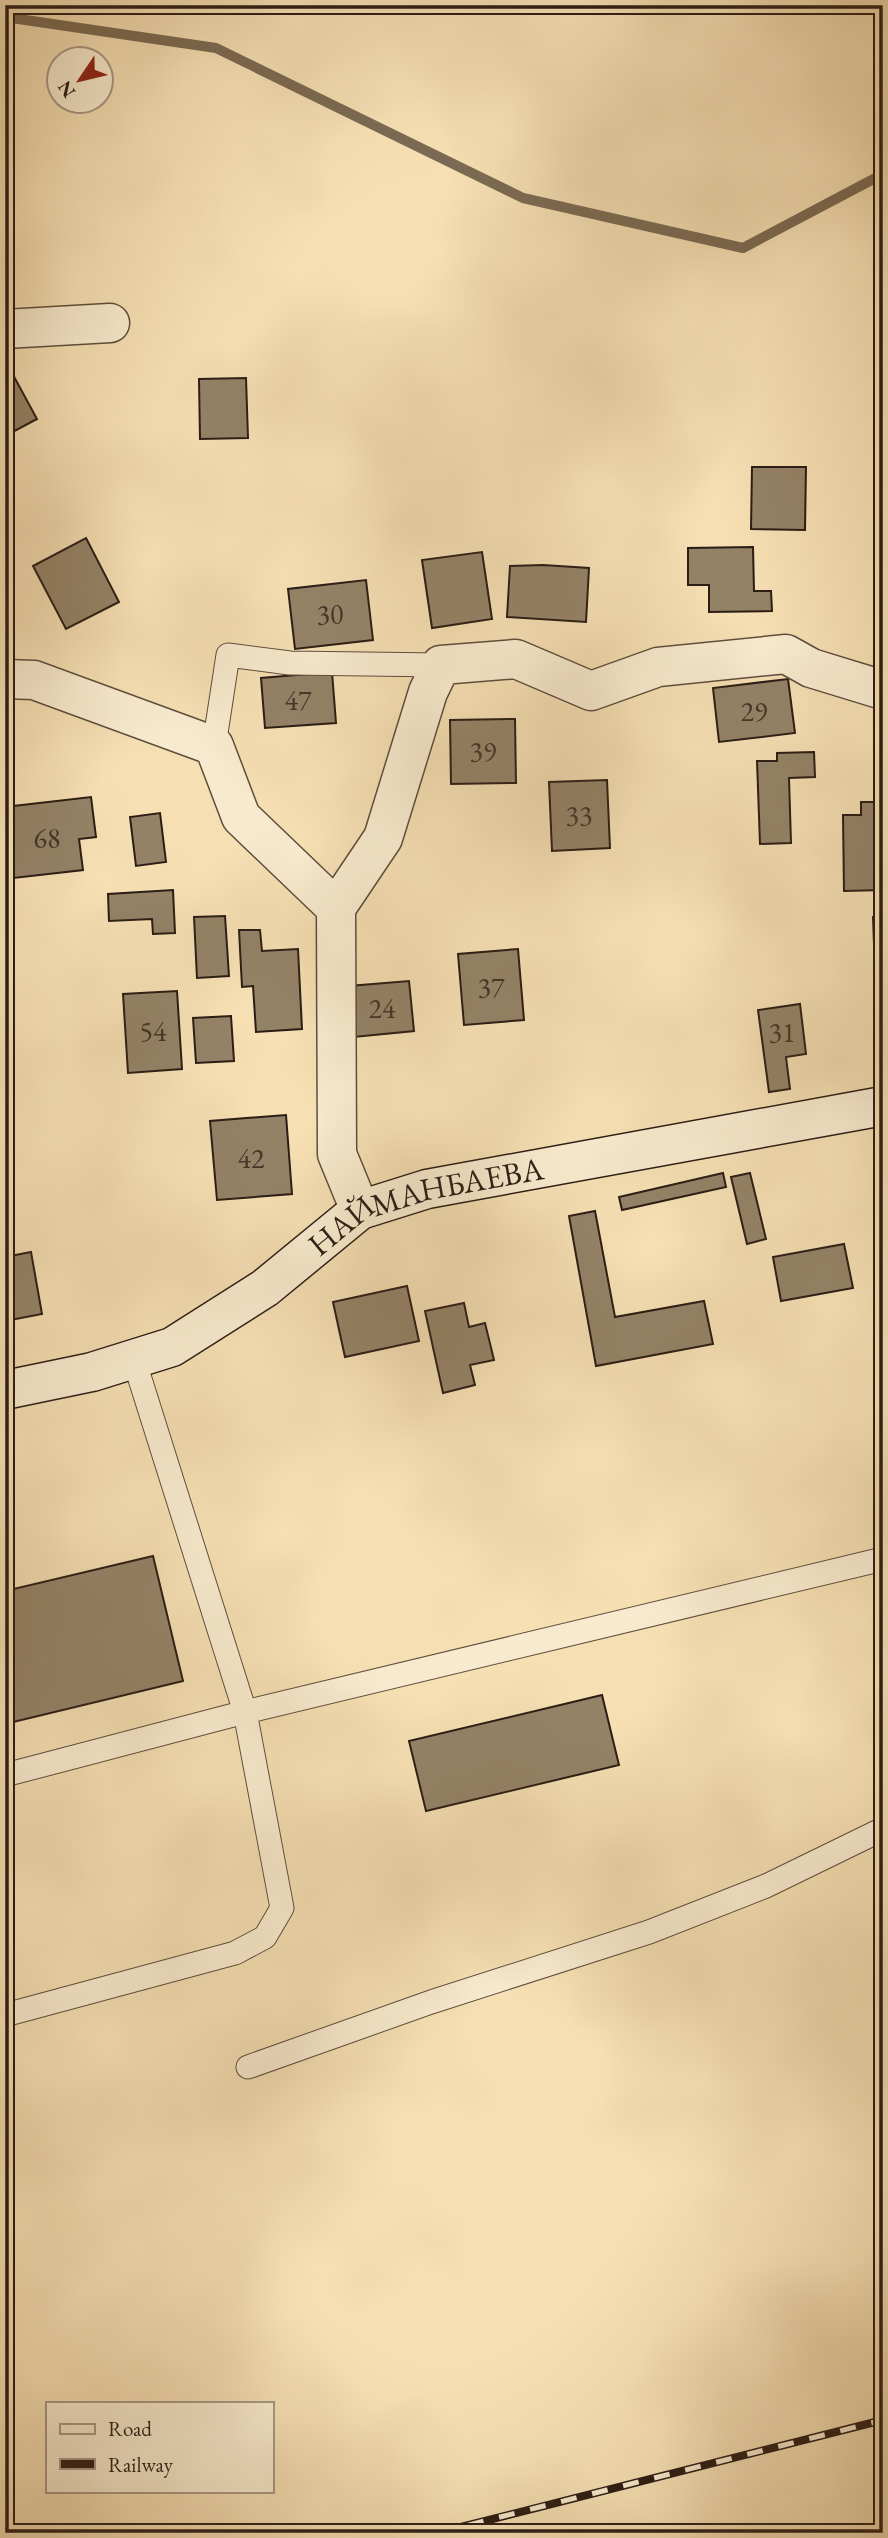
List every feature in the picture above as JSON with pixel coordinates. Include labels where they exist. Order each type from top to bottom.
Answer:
[{"type":"street","points":[[5,329],[110,323]]},
{"type":"street","points":[[360,1210],[337,1154],[336,908],[383,838],[428,692],[441,665],[516,659],[591,691],[658,667],[786,654],[811,668],[883,690]]},
{"type":"street","points":[[5,679],[34,680],[214,746],[241,817],[336,908]]},
{"type":"street","name":"НАЙМАНБАЕВА","points":[[5,1390],[134,1360],[172,1348],[265,1288],[360,1210],[427,1189],[883,1106]]},
{"type":"lane","points":[[214,746],[228,655],[290,663],[441,665]]},
{"type":"lane","points":[[5,2015],[235,1953],[265,1937],[282,1908],[245,1712],[134,1360]]},
{"type":"lane","points":[[5,1775],[245,1712],[883,1559]]},
{"type":"lane","points":[[248,2067],[431,2002],[649,1932],[766,1886],[883,1829]]},
{"type":"building","points":[[5,360],[37,419],[5,436]]},
{"type":"building","points":[[246,378],[248,438],[200,439],[199,379]]},
{"type":"building","points":[[752,467],[806,467],[805,530],[751,529]]},
{"type":"building","points":[[86,538],[119,602],[66,629],[33,566]]},
{"type":"building","points":[[753,547],[754,591],[771,591],[772,611],[709,612],[709,585],[688,585],[688,548]]},
{"type":"building","points":[[482,552],[492,619],[432,628],[422,560]]},
{"type":"building","points":[[510,566],[589,568],[586,622],[507,617]]},
{"type":"building","points":[[366,580],[373,640],[295,649],[288,589]]},
{"type":"building","points":[[332,672],[336,723],[265,728],[261,678]]},
{"type":"building","points":[[788,679],[795,733],[719,742],[713,688]]},
{"type":"building","points":[[515,719],[516,783],[451,784],[450,720]]},
{"type":"building","points":[[814,752],[815,777],[789,778],[791,843],[760,844],[757,761],[777,761],[777,753]]},
{"type":"building","points":[[607,780],[610,848],[552,851],[549,782]]},
{"type":"building","points":[[91,797],[96,837],[79,839],[83,870],[5,879],[5,807]]},
{"type":"building","points":[[861,802],[883,802],[883,890],[844,891],[843,815],[861,815]]},
{"type":"building","points":[[160,813],[166,862],[136,866],[130,817]]},
{"type":"building","points":[[173,890],[175,933],[153,934],[152,919],[109,921],[108,894]]},
{"type":"building","points":[[225,916],[229,976],[197,978],[194,917]]},
{"type":"building","points":[[873,917],[883,917],[883,944],[874,945]]},
{"type":"building","points":[[239,930],[260,930],[262,951],[298,949],[302,1029],[256,1032],[253,986],[242,987]]},
{"type":"building","points":[[518,949],[524,1020],[464,1025],[458,954]]},
{"type":"building","points":[[409,981],[414,1031],[354,1037],[349,986]]},
{"type":"building","points":[[177,991],[182,1069],[128,1073],[123,994]]},
{"type":"building","points":[[800,1004],[806,1054],[786,1057],[790,1089],[769,1092],[758,1010]]},
{"type":"building","points":[[231,1016],[234,1061],[196,1063],[193,1018]]},
{"type":"building","points":[[286,1115],[292,1194],[217,1200],[210,1121]]},
{"type":"building","points":[[723,1173],[726,1187],[622,1210],[619,1197]]},
{"type":"building","points":[[750,1173],[766,1239],[747,1244],[731,1177]]},
{"type":"building","points":[[595,1211],[615,1317],[704,1301],[713,1344],[596,1366],[569,1216]]},
{"type":"building","points":[[844,1244],[853,1288],[781,1301],[773,1257]]},
{"type":"building","points":[[31,1252],[42,1314],[5,1321],[5,1257]]},
{"type":"building","points":[[407,1286],[419,1341],[345,1357],[333,1302]]},
{"type":"building","points":[[464,1303],[469,1327],[485,1323],[494,1360],[470,1365],[475,1385],[443,1393],[425,1311]]},
{"type":"building","points":[[153,1556],[183,1681],[5,1724],[5,1591]]},
{"type":"building","points":[[602,1695],[619,1765],[426,1811],[409,1741]]},
{"type":"waterway","points":[[5,17],[216,48],[523,198],[743,248],[883,174]]},
{"type":"railway","points":[[437,2533],[883,2420]]}]
